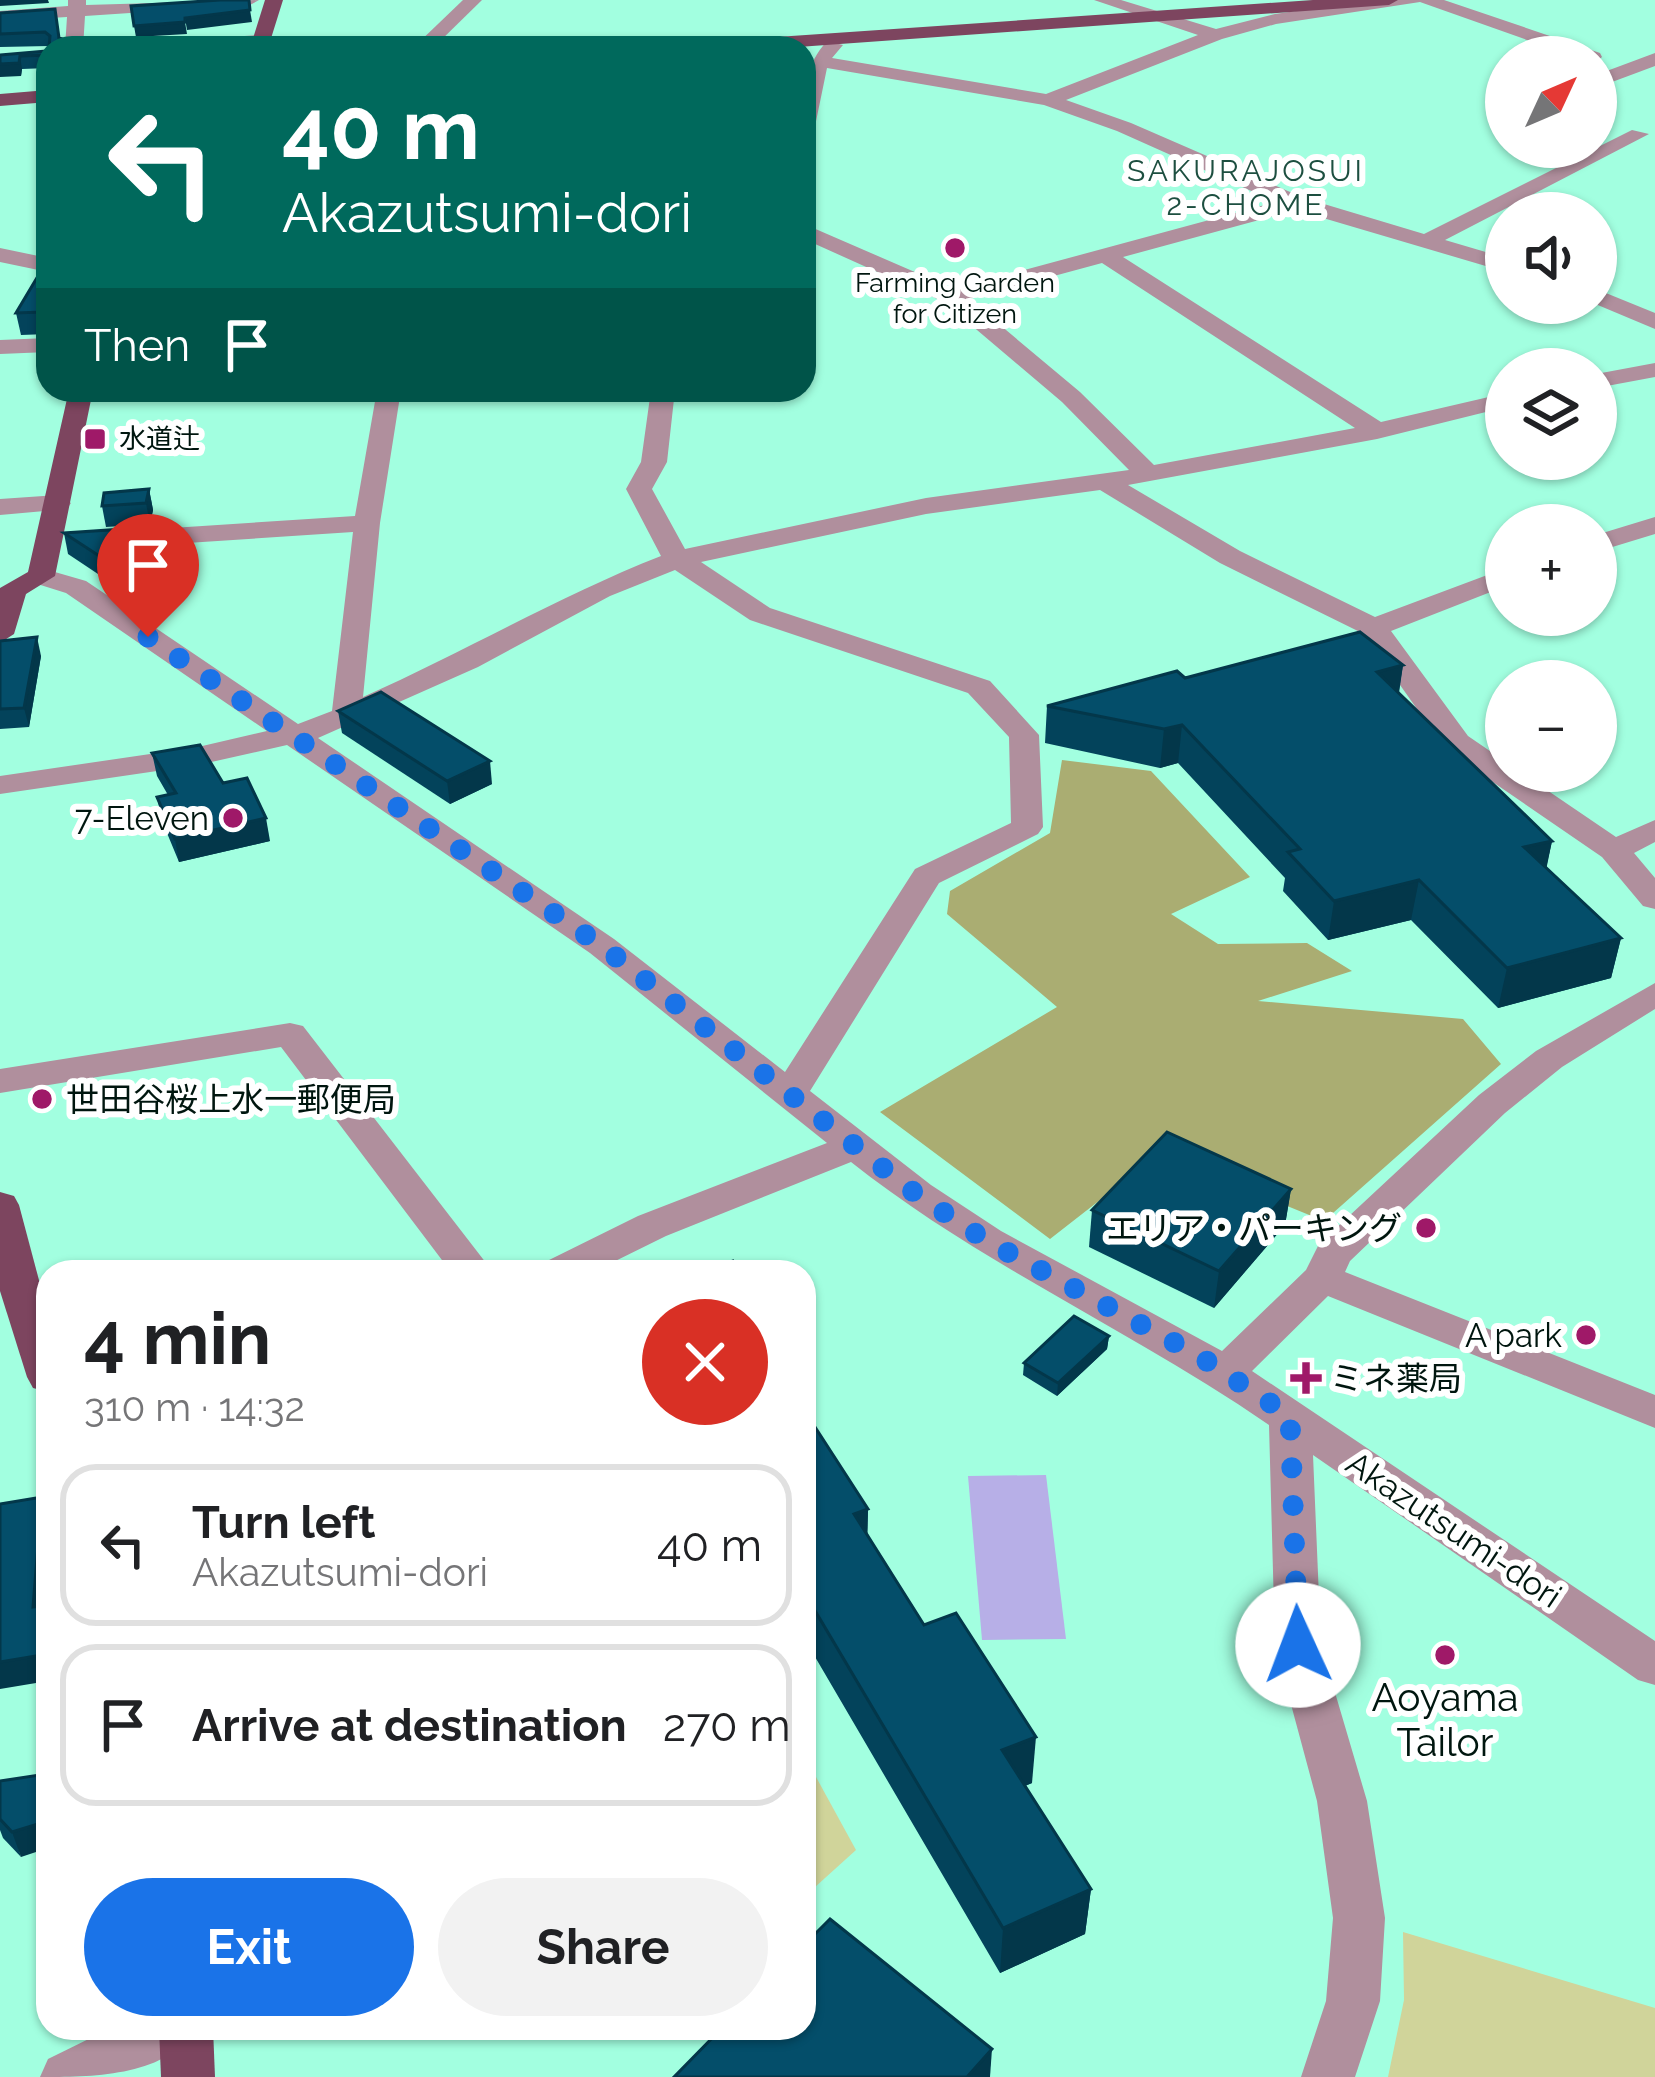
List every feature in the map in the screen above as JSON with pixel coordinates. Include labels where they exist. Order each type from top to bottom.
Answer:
[{"type":"main road","points":[[263,36],[274,0]]},
{"type":"main road","points":[[816,40],[1389,0]]},
{"type":"main road","points":[[0,100],[36,97]]},
{"type":"main road","points":[[0,634],[6,592],[41,576],[79,402]]},
{"type":"main road","points":[[0,1205],[16,1281],[36,1341]]},
{"type":"main road","points":[[186,2040],[188,2077]]},
{"type":"street","points":[[0,16],[77,6],[250,0]]},
{"type":"street","points":[[435,36],[473,0]]},
{"type":"street","points":[[1103,0],[1216,34]]},
{"type":"street","points":[[1048,100],[1216,34],[1275,19],[1412,0]]},
{"type":"street","points":[[1427,0],[1531,36]]},
{"type":"street","points":[[75,36],[77,6]]},
{"type":"street","points":[[816,78],[820,61],[841,38]]},
{"type":"street","points":[[1617,74],[1655,59]]},
{"type":"street","points":[[820,61],[1048,100],[1296,203],[1485,259]]},
{"type":"street","points":[[1617,65],[1655,76]]},
{"type":"street","points":[[1617,129],[1647,136]]},
{"type":"street","points":[[1429,240],[1647,136]]},
{"type":"street","points":[[952,297],[1296,203]]},
{"type":"street","points":[[816,236],[952,297],[1070,397],[1148,474]]},
{"type":"street","points":[[0,255],[36,262]]},
{"type":"street","points":[[1105,255],[1377,431]]},
{"type":"street","points":[[1617,305],[1655,322]]},
{"type":"street","points":[[0,347],[36,346]]},
{"type":"street","points":[[1617,377],[1655,370]]},
{"type":"street","points":[[346,718],[367,523],[387,402]]},
{"type":"street","points":[[661,402],[658,448],[639,489],[677,560],[760,614],[979,687],[1036,732],[1027,827],[927,876],[791,1092]]},
{"type":"street","points":[[0,784],[198,756],[292,737],[346,718],[468,661],[600,590],[677,560],[926,506],[1104,482],[1377,431],[1485,405]]},
{"type":"street","points":[[1104,482],[1230,556],[1378,633],[1457,743],[1614,850],[1655,899]]},
{"type":"street","points":[[0,506],[58,503]]},
{"type":"street","points":[[50,543],[367,523]]},
{"type":"street","points":[[1617,537],[1655,525]]},
{"type":"street","name":"Akazutsumi-dori","points":[[41,576],[76,587],[602,946],[987,1241],[1225,1373],[1655,1666]]},
{"type":"street","points":[[1338,650],[1485,585]]},
{"type":"street","points":[[1614,850],[1655,830]]},
{"type":"street","points":[[1225,1373],[1322,1278],[1333,1254],[1492,1104],[1549,1059],[1655,994]]},
{"type":"street","points":[[0,1081],[290,1034],[464,1260]]},
{"type":"street","points":[[583,1260],[652,1226],[856,1145]]},
{"type":"street","points":[[1322,1278],[1655,1412]]},
{"type":"street","points":[[1290,1416],[1298,1645],[1342,1801],[1359,1918],[1353,2001],[1328,2077]]},
{"type":"street","points":[[67,2077],[143,2040]]},
{"type":"green space","points":[[1062,760],[1151,771],[1250,877],[1171,914],[1218,944],[1307,943],[1352,971],[1258,1001],[1463,1019],[1501,1064],[1324,1221],[1159,1154],[1050,1239],[880,1112],[1057,1007],[947,914],[950,891],[1050,833]]},
{"type":"green space","points":[[816,1777],[856,1850],[816,1886]]},
{"type":"green space","points":[[1403,1932],[1655,2008],[1655,2077],[1388,2077],[1404,2000]]},
{"type":"shaded area","points":[[1046,1475],[1066,1639],[982,1640],[968,1476]]},
{"type":"building","points":[[249,0],[250,10],[134,26],[131,6]]},
{"type":"building","points":[[55,9],[59,36],[0,34],[0,13]]},
{"type":"building","points":[[36,52],[20,56],[19,63],[0,64],[0,55]]},
{"type":"building","points":[[36,279],[36,312],[16,313]]},
{"type":"building","points":[[149,489],[146,503],[102,506],[104,493]]},
{"type":"building","points":[[140,528],[130,576],[64,533]]},
{"type":"building","points":[[1360,632],[1403,665],[1377,672],[1485,776],[1485,792],[1501,792],[1552,841],[1524,847],[1621,938],[1507,968],[1419,880],[1334,901],[1288,852],[1300,849],[1182,725],[1164,729],[1047,706],[1177,671],[1185,678]]},
{"type":"building","points":[[37,637],[24,708],[0,709],[0,641]]},
{"type":"building","points":[[381,692],[490,761],[447,781],[338,711]]},
{"type":"building","points":[[200,745],[223,783],[247,778],[266,818],[175,839],[157,797],[176,793],[152,753]]},
{"type":"building","points":[[1167,1132],[1291,1189],[1219,1271],[1092,1210]]},
{"type":"building","points":[[1074,1316],[1109,1336],[1058,1383],[1024,1363]]},
{"type":"building","points":[[816,1429],[868,1509],[854,1514],[924,1625],[956,1613],[1036,1737],[1002,1750],[1091,1889],[1003,1928],[816,1612]]},
{"type":"building","points":[[36,1498],[36,1656],[0,1662],[0,1504]]},
{"type":"building","points":[[36,1776],[36,1825],[12,1832],[0,1819],[0,1781]]},
{"type":"building","points":[[830,1919],[992,2049],[967,2077],[674,2077],[710,2040],[816,2040],[816,1933]]},
{"type":"place","name":"Farming Garden for Citizen","points":[[955,248]]},
{"type":"place","name":"水道辻","points":[[95,439]]},
{"type":"place","name":"7-Eleven","points":[[233,818]]},
{"type":"place","name":"世田谷桜上水一郵便局","points":[[42,1099]]},
{"type":"place","name":"エリア・パーキング","points":[[1426,1228]]},
{"type":"place","name":"A park","points":[[1586,1335]]},
{"type":"place","name":"ミネ薬局","points":[[1306,1378]]},
{"type":"place","name":"Aoyama Tailor","points":[[1445,1655]]},
{"type":"district","name":"SAKURAJOSUI 2-CHOME","points":[[1246,188]]},
{"type":"route","points":[[148,637],[602,946],[916,1194],[987,1241],[1199,1356],[1290,1416],[1298,1645]]}]
